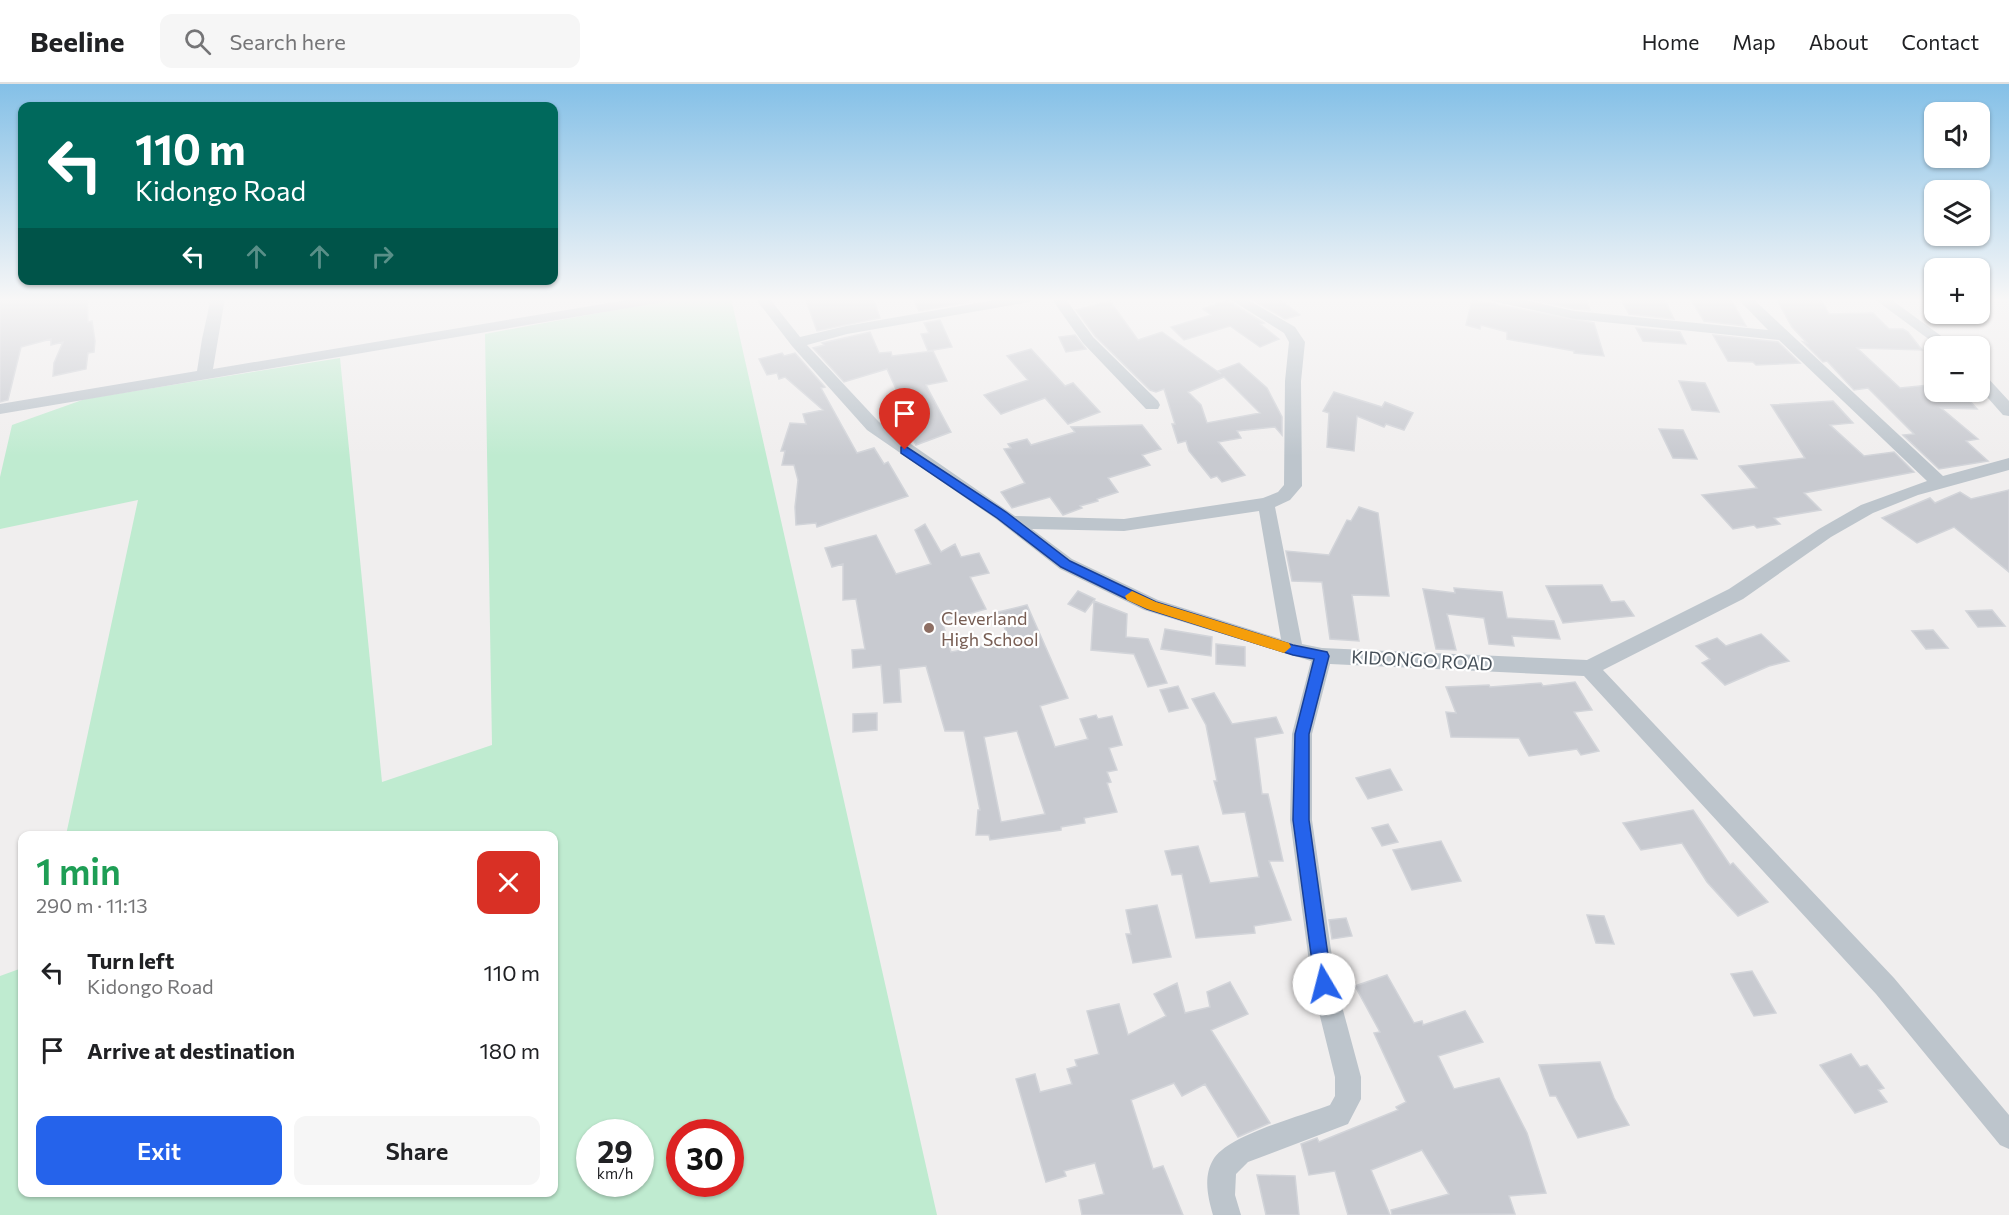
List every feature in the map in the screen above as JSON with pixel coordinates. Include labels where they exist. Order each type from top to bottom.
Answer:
[{"type":"street","points":[[205,373],[208,351]]},
{"type":"street","points":[[0,409],[341,351]]},
{"type":"street","name":"KIDONGO ROAD","points":[[804,351],[873,426],[1066,564],[1151,605],[1293,650],[1322,656],[1588,668],[1736,594],[1825,533],[1867,509],[1912,491],[2009,465]]},
{"type":"street","points":[[1099,351],[1152,405]]},
{"type":"street","points":[[1010,522],[1124,525],[1266,504],[1284,496],[1293,486],[1293,381],[1296,351]]},
{"type":"street","points":[[1799,351],[1940,483]]},
{"type":"street","points":[[1990,391],[2009,411]]},
{"type":"street","points":[[1266,504],[1293,650]]},
{"type":"street","points":[[1227,1215],[1221,1195],[1223,1168],[1239,1152],[1339,1115],[1347,1099],[1348,1077],[1324,984],[1301,820],[1302,734],[1322,656]]},
{"type":"street","points":[[1588,668],[1885,986],[2009,1136]]},
{"type":"green space","points":[[485,351],[743,351],[937,1215],[0,1215],[0,976],[18,969],[18,1197],[558,1197],[558,831],[67,831],[138,500],[0,529],[0,477],[12,425],[85,399],[340,358],[382,782],[492,745]]},
{"type":"building","points":[[0,351],[20,351],[8,400],[0,402]]},
{"type":"building","points":[[59,351],[94,351],[88,353],[86,369],[53,376],[54,363]]},
{"type":"building","points":[[816,351],[878,351],[879,353],[891,352],[892,356],[933,351],[947,381],[926,385],[951,432],[916,445],[902,420],[909,418],[887,369],[844,382]]},
{"type":"building","points":[[1033,351],[1065,386],[1073,383],[1100,412],[1068,424],[1045,398],[1001,414],[984,395],[1028,380],[1007,356]]},
{"type":"building","points":[[1110,351],[1188,351],[1221,374],[1218,371],[1239,363],[1267,388],[1282,417],[1282,435],[1275,427],[1237,431],[1241,438],[1218,442],[1245,475],[1222,482],[1217,476],[1211,478],[1189,451],[1186,441],[1178,443],[1172,424],[1175,424],[1164,389],[1156,392],[1150,390]],"holes":[[[1224,377],[1260,413],[1207,423],[1201,405],[1188,392]]]},
{"type":"building","points":[[1574,351],[1602,351],[1604,356],[1574,353]]},
{"type":"building","points":[[1722,351],[1787,351],[1800,363],[1756,365],[1753,362],[1728,361]]},
{"type":"building","points":[[1812,351],[1860,351],[1900,388],[1924,386],[1924,402],[1971,402],[1977,409],[1941,408],[1978,439],[1966,441],[1988,461],[1939,469],[1903,435],[1914,434],[1868,388],[1854,390],[1827,361],[1823,362]]},
{"type":"building","points":[[782,353],[784,356],[795,353],[825,387],[821,388],[857,453],[874,448],[884,464],[888,462],[908,496],[817,527],[816,523],[796,525],[798,480],[794,465],[782,465],[785,451],[781,451],[790,423],[806,424],[803,414],[823,410],[785,377],[779,379],[777,373],[767,375],[759,359]]},
{"type":"building","points":[[1679,381],[1705,383],[1719,412],[1692,410]]},
{"type":"building","points":[[1334,392],[1382,407],[1385,402],[1413,413],[1404,430],[1386,424],[1384,427],[1357,416],[1354,451],[1327,447],[1329,413],[1323,411]]},
{"type":"building","points":[[1833,401],[1853,423],[1830,425],[1864,456],[1894,452],[1914,472],[1804,493],[1821,510],[1774,518],[1780,524],[1733,529],[1702,495],[1757,488],[1739,466],[1805,458],[1771,405]]},
{"type":"building","points":[[1142,425],[1161,449],[1142,455],[1150,465],[1108,478],[1118,492],[1063,515],[1050,497],[1012,508],[1001,492],[1025,483],[1004,449],[1011,448],[1008,444],[1027,439],[1031,445],[1075,432],[1071,427]]},
{"type":"building","points":[[1659,429],[1683,430],[1697,459],[1673,458]]},
{"type":"building","points":[[2009,490],[2009,572],[1954,527],[1917,543],[1882,518],[1930,498],[1935,503],[1960,492],[1971,499]]},
{"type":"building","points":[[1359,507],[1378,513],[1389,596],[1352,595],[1359,641],[1330,639],[1322,582],[1292,581],[1286,551],[1329,555],[1347,520],[1351,521]]},
{"type":"building","points":[[925,524],[941,552],[955,544],[961,557],[979,553],[989,573],[970,577],[986,609],[942,621],[951,652],[1010,641],[998,612],[1027,605],[1068,698],[1040,706],[1055,747],[1088,739],[1080,719],[1096,715],[1098,719],[1112,716],[1122,745],[1109,748],[1117,770],[1107,772],[1111,782],[1107,783],[1117,812],[1084,818],[1085,823],[1061,827],[1061,830],[990,840],[989,835],[976,835],[978,810],[980,810],[964,731],[945,731],[926,666],[899,669],[901,702],[884,703],[881,665],[853,668],[852,650],[865,649],[856,599],[843,600],[843,564],[832,567],[825,548],[876,535],[896,574],[931,564],[915,530]],"holes":[[[1017,731],[1045,814],[1001,822],[984,737]]]},
{"type":"building","points":[[1602,585],[1611,602],[1624,601],[1634,616],[1563,623],[1546,586]]},
{"type":"building","points":[[1454,588],[1502,592],[1507,618],[1554,621],[1560,639],[1512,636],[1514,646],[1489,644],[1484,618],[1447,614],[1456,650],[1436,649],[1423,589],[1455,593]]},
{"type":"building","points":[[1078,591],[1095,599],[1085,612],[1068,604]]},
{"type":"building","points":[[1094,601],[1127,614],[1126,637],[1148,639],[1167,683],[1148,687],[1134,654],[1091,650]]},
{"type":"building","points":[[1992,610],[2005,626],[1978,627],[1966,611]]},
{"type":"building","points":[[1165,629],[1212,637],[1211,656],[1161,649]]},
{"type":"building","points":[[1933,630],[1948,648],[1926,649],[1912,631]]},
{"type":"building","points":[[1761,634],[1789,661],[1769,666],[1725,685],[1702,663],[1710,659],[1696,646],[1717,638],[1726,646]]},
{"type":"building","points":[[1216,644],[1245,647],[1245,666],[1216,664]]},
{"type":"building","points":[[1575,682],[1592,710],[1574,712],[1599,751],[1581,755],[1577,749],[1529,756],[1519,738],[1451,737],[1446,712],[1456,713],[1446,687],[1489,685],[1490,687],[1541,683],[1543,686]]},
{"type":"building","points":[[1178,686],[1188,708],[1169,712],[1160,690]]},
{"type":"building","points":[[1214,693],[1232,724],[1276,717],[1283,733],[1255,738],[1262,794],[1268,794],[1283,861],[1269,861],[1291,920],[1254,926],[1255,933],[1196,938],[1182,874],[1172,875],[1165,851],[1198,846],[1210,883],[1259,877],[1245,812],[1223,814],[1214,781],[1217,781],[1206,725],[1192,699]]},
{"type":"building","points":[[877,713],[877,730],[853,732],[853,714]]},
{"type":"building","points":[[1390,769],[1402,790],[1368,799],[1356,778]]},
{"type":"building","points":[[1693,810],[1730,865],[1733,863],[1768,902],[1738,916],[1707,882],[1682,843],[1641,850],[1623,823]]},
{"type":"building","points":[[1388,824],[1398,842],[1382,846],[1372,828]]},
{"type":"building","points":[[1441,841],[1461,881],[1412,890],[1393,850]]},
{"type":"building","points":[[1157,905],[1171,957],[1133,963],[1126,934],[1131,934],[1126,910]]},
{"type":"building","points":[[1587,915],[1604,916],[1614,944],[1596,943]]},
{"type":"building","points":[[1346,918],[1352,936],[1332,939],[1329,920]]},
{"type":"building","points":[[1752,971],[1776,1013],[1754,1016],[1731,974]]},
{"type":"building","points":[[1387,975],[1414,1023],[1422,1021],[1423,1025],[1465,1011],[1483,1042],[1438,1056],[1454,1089],[1499,1078],[1527,1133],[1546,1193],[1509,1196],[1515,1214],[1392,1215],[1391,1210],[1449,1194],[1422,1150],[1371,1170],[1390,1215],[1348,1215],[1335,1171],[1309,1175],[1301,1144],[1317,1138],[1319,1142],[1398,1110],[1396,1107],[1406,1102],[1374,1033],[1380,1032],[1355,986]]},
{"type":"building","points":[[1230,982],[1248,1014],[1211,1030],[1270,1123],[1238,1137],[1205,1084],[1182,1096],[1174,1083],[1131,1100],[1153,1169],[1163,1166],[1183,1215],[1082,1215],[1079,1200],[1104,1194],[1095,1163],[1064,1171],[1066,1176],[1046,1182],[1016,1079],[1035,1074],[1040,1092],[1072,1084],[1067,1069],[1077,1066],[1075,1060],[1099,1054],[1087,1011],[1119,1004],[1128,1035],[1166,1016],[1154,994],[1177,983],[1185,1013],[1210,1007],[1207,992]]},
{"type":"building","points":[[1851,1054],[1860,1067],[1867,1065],[1884,1088],[1878,1090],[1887,1102],[1855,1113],[1820,1065]]},
{"type":"building","points":[[1600,1062],[1614,1098],[1629,1125],[1578,1138],[1556,1096],[1550,1096],[1539,1065]]},
{"type":"building","points":[[1257,1175],[1295,1176],[1299,1215],[1266,1215]]},
{"type":"slow traffic","points":[[1132,596],[1151,605],[1284,647]]},
{"type":"place","name":"Cleverland High School","points":[[929,628]]},
{"type":"route","points":[[905,450],[1002,515],[1066,564],[1151,605],[1293,650],[1322,656],[1302,734],[1301,820],[1324,984]]}]
